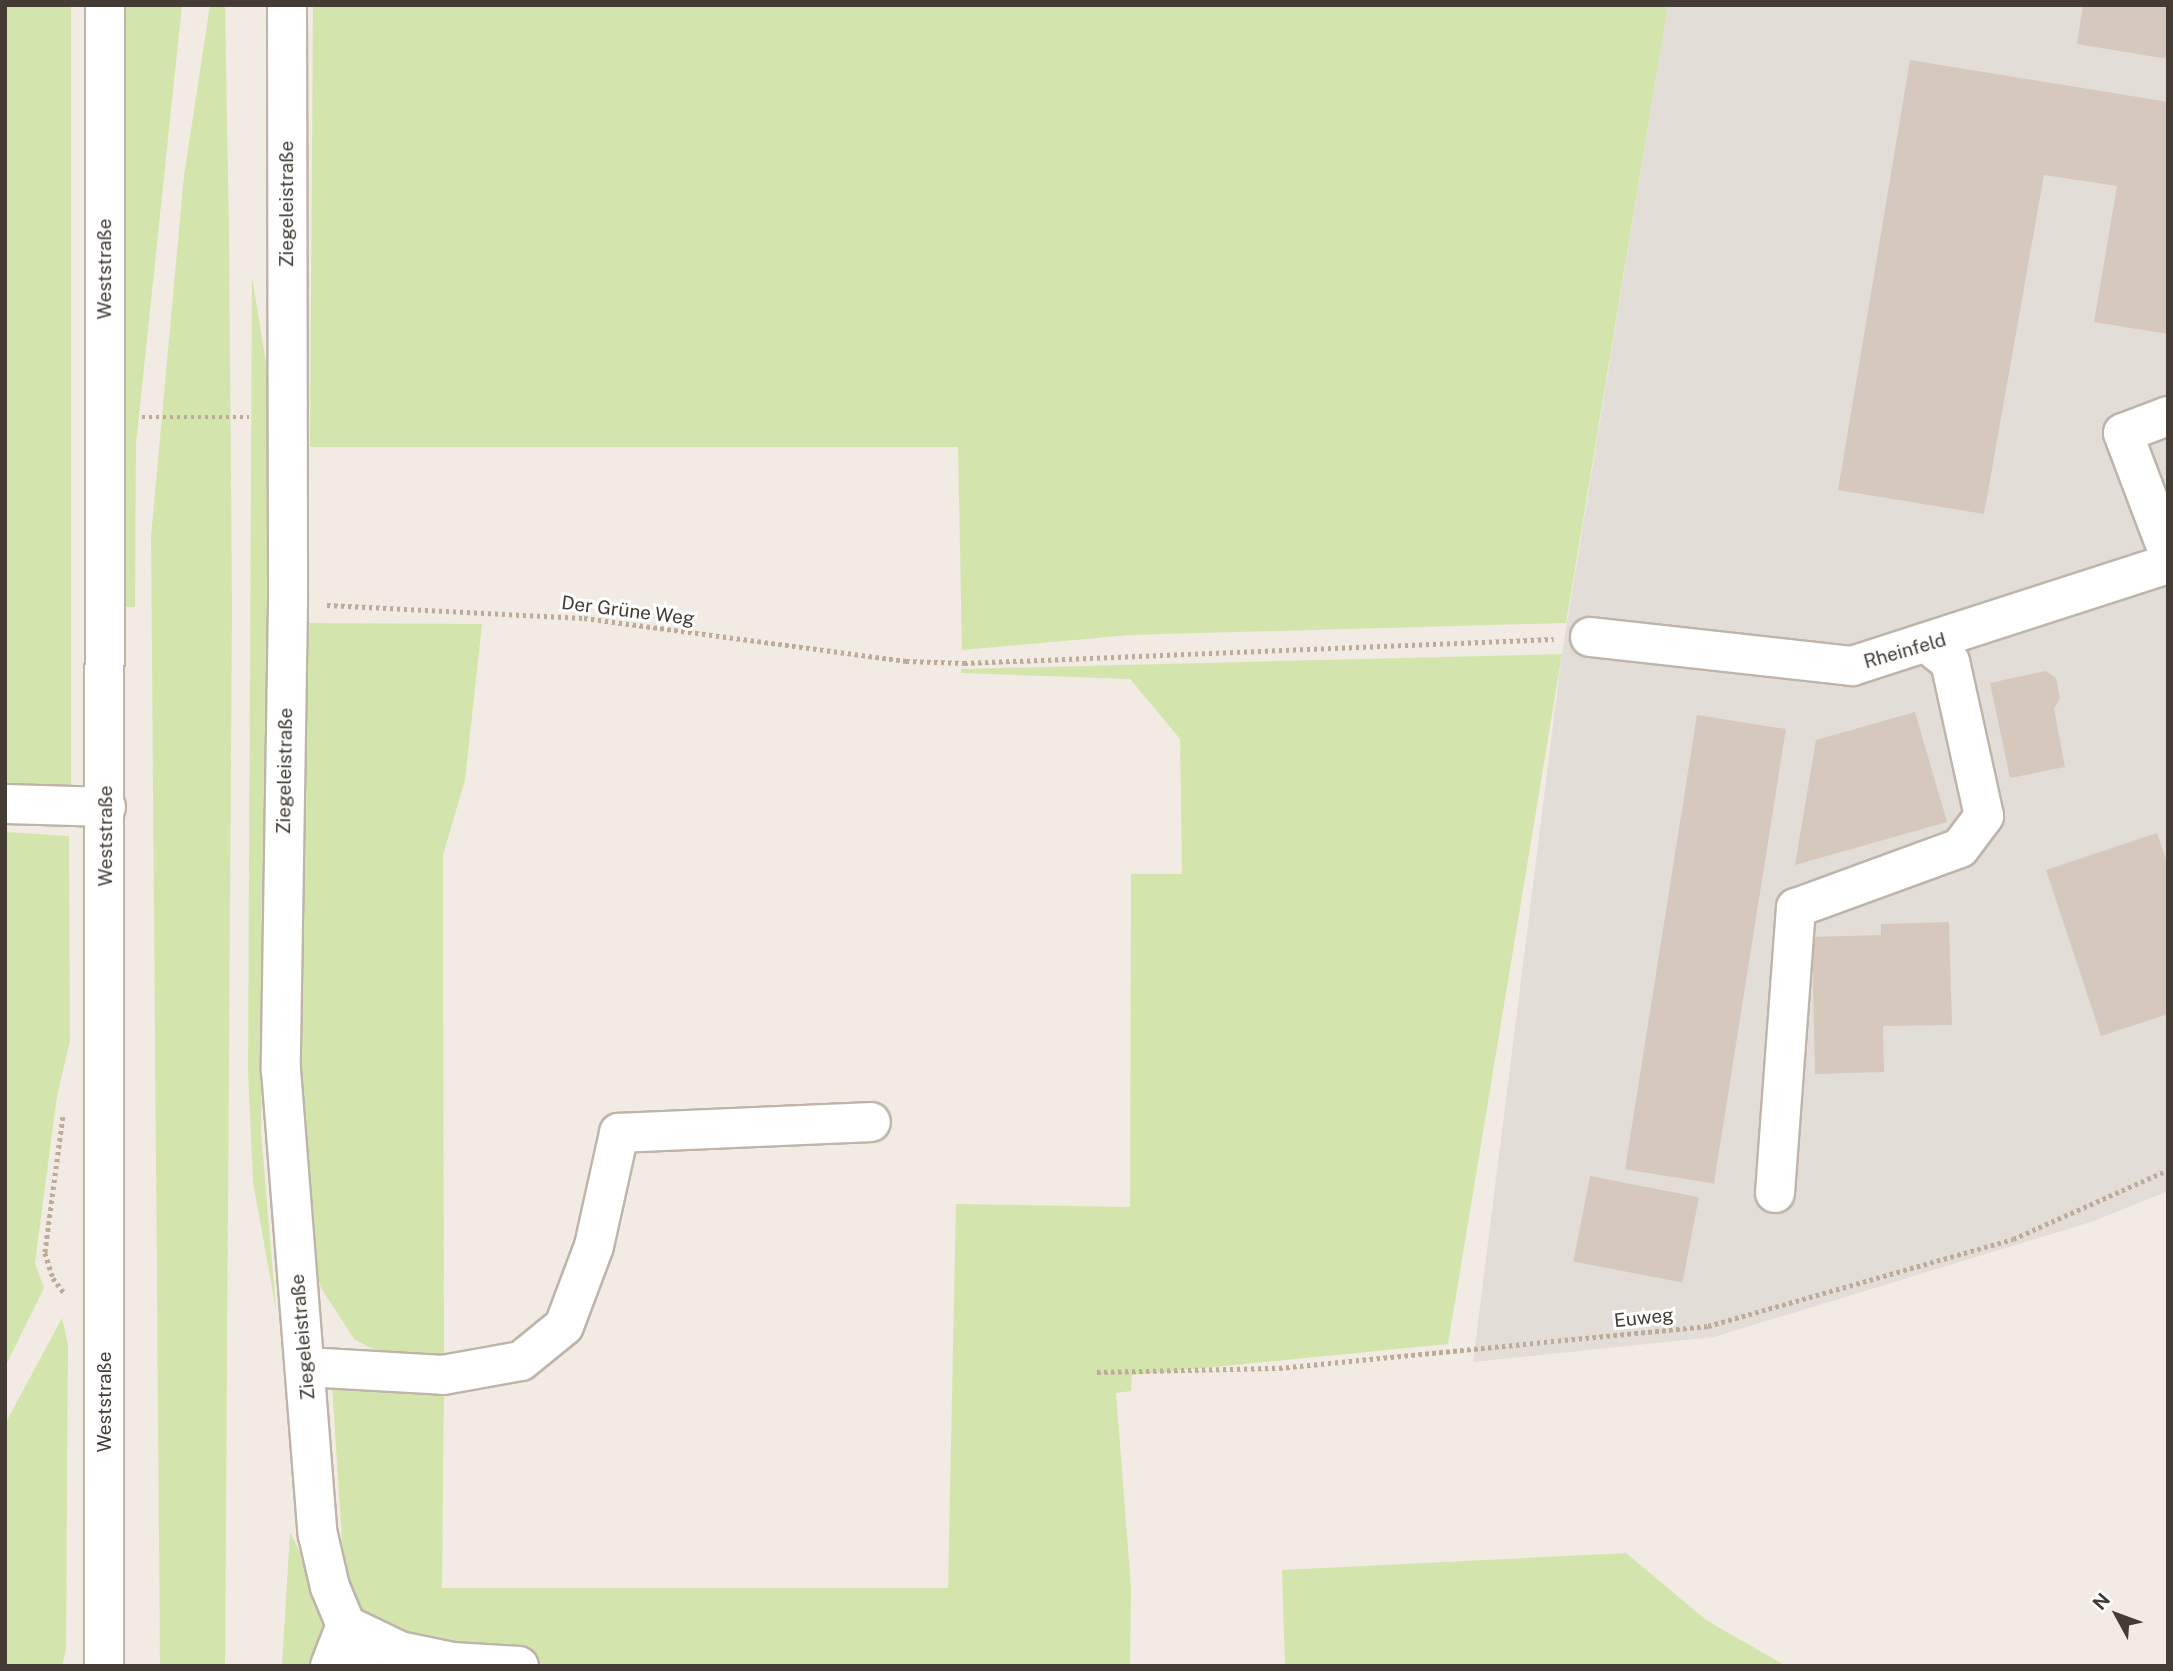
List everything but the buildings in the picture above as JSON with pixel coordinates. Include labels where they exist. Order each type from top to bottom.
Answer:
[{"type":"street","name":"Weststraße","points":[[104,1666],[105,5]]},
{"type":"street","name":"Ziegeleistraße","points":[[287,5],[288,603],[281,1070],[318,1535],[330,1587],[363,1666]]},
{"type":"street","points":[[2168,416],[2123,433],[2168,552]]},
{"type":"street","name":"Rheinfeld","points":[[1590,637],[1852,666],[1929,645],[2168,564]]},
{"type":"street","points":[[1775,1194],[1796,908],[1960,848],[1984,816],[1950,662],[1929,645]]},
{"type":"street","points":[[5,804],[106,807]]},
{"type":"street","points":[[306,1367],[443,1375],[522,1361],[564,1326],[594,1245],[619,1133],[871,1122]]},
{"type":"street","points":[[330,1666],[345,1625],[400,1651],[453,1662],[519,1666]]},
{"type":"path","points":[[105,417],[288,418]]},
{"type":"path","name":"Der Grüne Weg","points":[[288,603],[584,618],[906,661],[964,663],[1590,637]]},
{"type":"path","name":"Euweg","points":[[1097,1373],[1279,1368],[1708,1326],[2013,1238],[2168,1170]]},
{"type":"shaded area","points":[[1668,5],[2168,5],[2168,1191],[2094,1221],[1714,1337],[1473,1362],[1562,654]]},
{"type":"green space","points":[[5,5],[71,5],[71,785],[5,785]]},
{"type":"green space","points":[[126,5],[182,5],[136,444],[135,607],[122,607]]},
{"type":"green space","points":[[210,5],[225,5],[229,235],[232,606],[225,1666],[160,1666],[151,536],[184,176]]},
{"type":"green space","points":[[313,5],[1668,5],[1566,623],[1130,635],[962,650],[958,447],[310,447]]},
{"type":"green space","points":[[252,277],[272,399],[261,1132],[276,1310],[253,1182],[248,1072]]},
{"type":"green space","points":[[309,623],[482,624],[465,780],[443,855],[444,1357],[391,1358],[355,1340],[321,1288],[308,1248],[301,1186],[297,982]]},
{"type":"green space","points":[[1562,654],[1448,1344],[1132,1375],[1131,1391],[1116,1393],[1131,1588],[1130,1666],[282,1666],[290,1532],[317,1587],[345,1586],[332,1385],[444,1385],[442,1588],[948,1588],[956,1204],[1130,1207],[1131,874],[1182,874],[1180,739],[1130,679],[961,673],[961,669]]},
{"type":"green space","points":[[5,832],[69,836],[70,1041],[57,1096],[35,1263],[44,1288],[5,1367]]},
{"type":"green space","points":[[62,1318],[68,1345],[66,1650],[62,1666],[5,1666],[5,1424]]},
{"type":"green space","points":[[1626,1553],[1706,1620],[1786,1666],[1285,1666],[1282,1570]]}]
